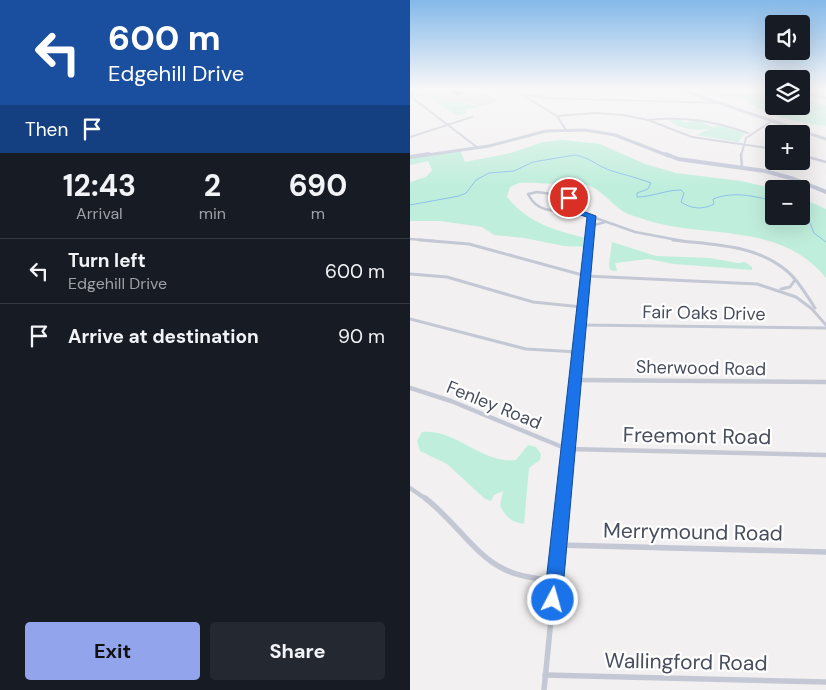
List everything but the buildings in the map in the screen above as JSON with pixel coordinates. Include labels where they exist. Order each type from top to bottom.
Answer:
[{"type":"street","points":[[446,122],[478,148]]},
{"type":"street","points":[[410,137],[454,122]]},
{"type":"street","points":[[561,122],[566,130]]},
{"type":"street","points":[[653,122],[692,138],[765,148]]},
{"type":"street","points":[[713,122],[748,133]]},
{"type":"street","points":[[742,168],[742,145],[748,133],[770,122]]},
{"type":"street","points":[[776,122],[826,139]]},
{"type":"street","points":[[410,157],[478,148],[534,133],[566,130],[615,135],[678,159],[742,168],[794,179],[826,192]]},
{"type":"street","points":[[810,158],[826,162]]},
{"type":"street","points":[[573,210],[573,203],[565,197],[535,191],[528,194],[533,205],[540,209],[573,210],[656,238],[735,247],[756,252],[780,265],[795,280],[826,326]]},
{"type":"street","points":[[544,690],[592,216]]},
{"type":"street","points":[[591,226],[605,222]]},
{"type":"street","points":[[410,239],[454,241],[469,244],[586,276],[757,284],[778,289],[817,312]]},
{"type":"street","points":[[410,274],[447,277],[533,302],[582,307]]},
{"type":"street","points":[[778,289],[790,287],[795,280]]},
{"type":"street","points":[[410,320],[526,349],[578,352]]},
{"type":"street","name":"Fair Oaks Drive","points":[[581,325],[826,326]]},
{"type":"street","name":"Sherwood Road","points":[[576,380],[826,382]]},
{"type":"street","name":"Fenley Road","points":[[410,388],[451,401],[568,449]]},
{"type":"street","name":"Freemont Road","points":[[568,449],[826,455]]},
{"type":"street","points":[[410,488],[427,498],[475,548],[496,565],[523,576],[555,581]]},
{"type":"street","name":"Merrymound Road","points":[[559,545],[826,552]]},
{"type":"street","name":"Wallingford Road","points":[[545,675],[826,682]]},
{"type":"green space","points":[[672,122],[700,122],[713,127],[721,125],[745,133],[738,142],[696,135],[711,128],[700,130],[678,126]]},
{"type":"green space","points":[[801,122],[826,122],[826,126]]},
{"type":"green space","points":[[562,140],[600,144],[645,164],[676,173],[741,181],[765,186],[765,225],[810,225],[810,202],[826,209],[826,278],[808,260],[788,248],[744,235],[649,221],[624,212],[598,190],[585,184],[519,183],[510,187],[507,197],[534,220],[566,233],[589,239],[589,247],[564,246],[524,238],[494,235],[482,227],[440,221],[410,221],[410,182],[426,177],[432,170],[428,161],[410,165],[410,157],[460,150],[465,162],[511,153],[543,142]]},
{"type":"green space","points":[[612,242],[656,256],[710,258],[738,263],[745,262],[752,267],[752,270],[674,264],[648,259],[615,263],[617,271],[610,270]]},
{"type":"green space","points":[[422,432],[447,436],[491,457],[503,460],[516,460],[528,445],[536,447],[541,454],[540,460],[529,468],[524,524],[512,520],[502,510],[500,506],[503,491],[494,495],[491,501],[485,499],[447,464],[420,451],[417,441]]},
{"type":"waterway","points":[[410,205],[459,196],[466,193],[476,180],[489,173],[514,171],[533,162],[575,155],[612,171],[651,183],[648,189],[637,193],[637,197],[681,190],[684,193],[681,202],[697,208],[710,206],[714,204],[713,199],[728,195],[751,196],[765,199]]},
{"type":"waterway","points":[[810,223],[814,233],[826,242]]},
{"type":"route","points":[[553,600],[592,216],[573,210],[573,203],[569,198]]}]
